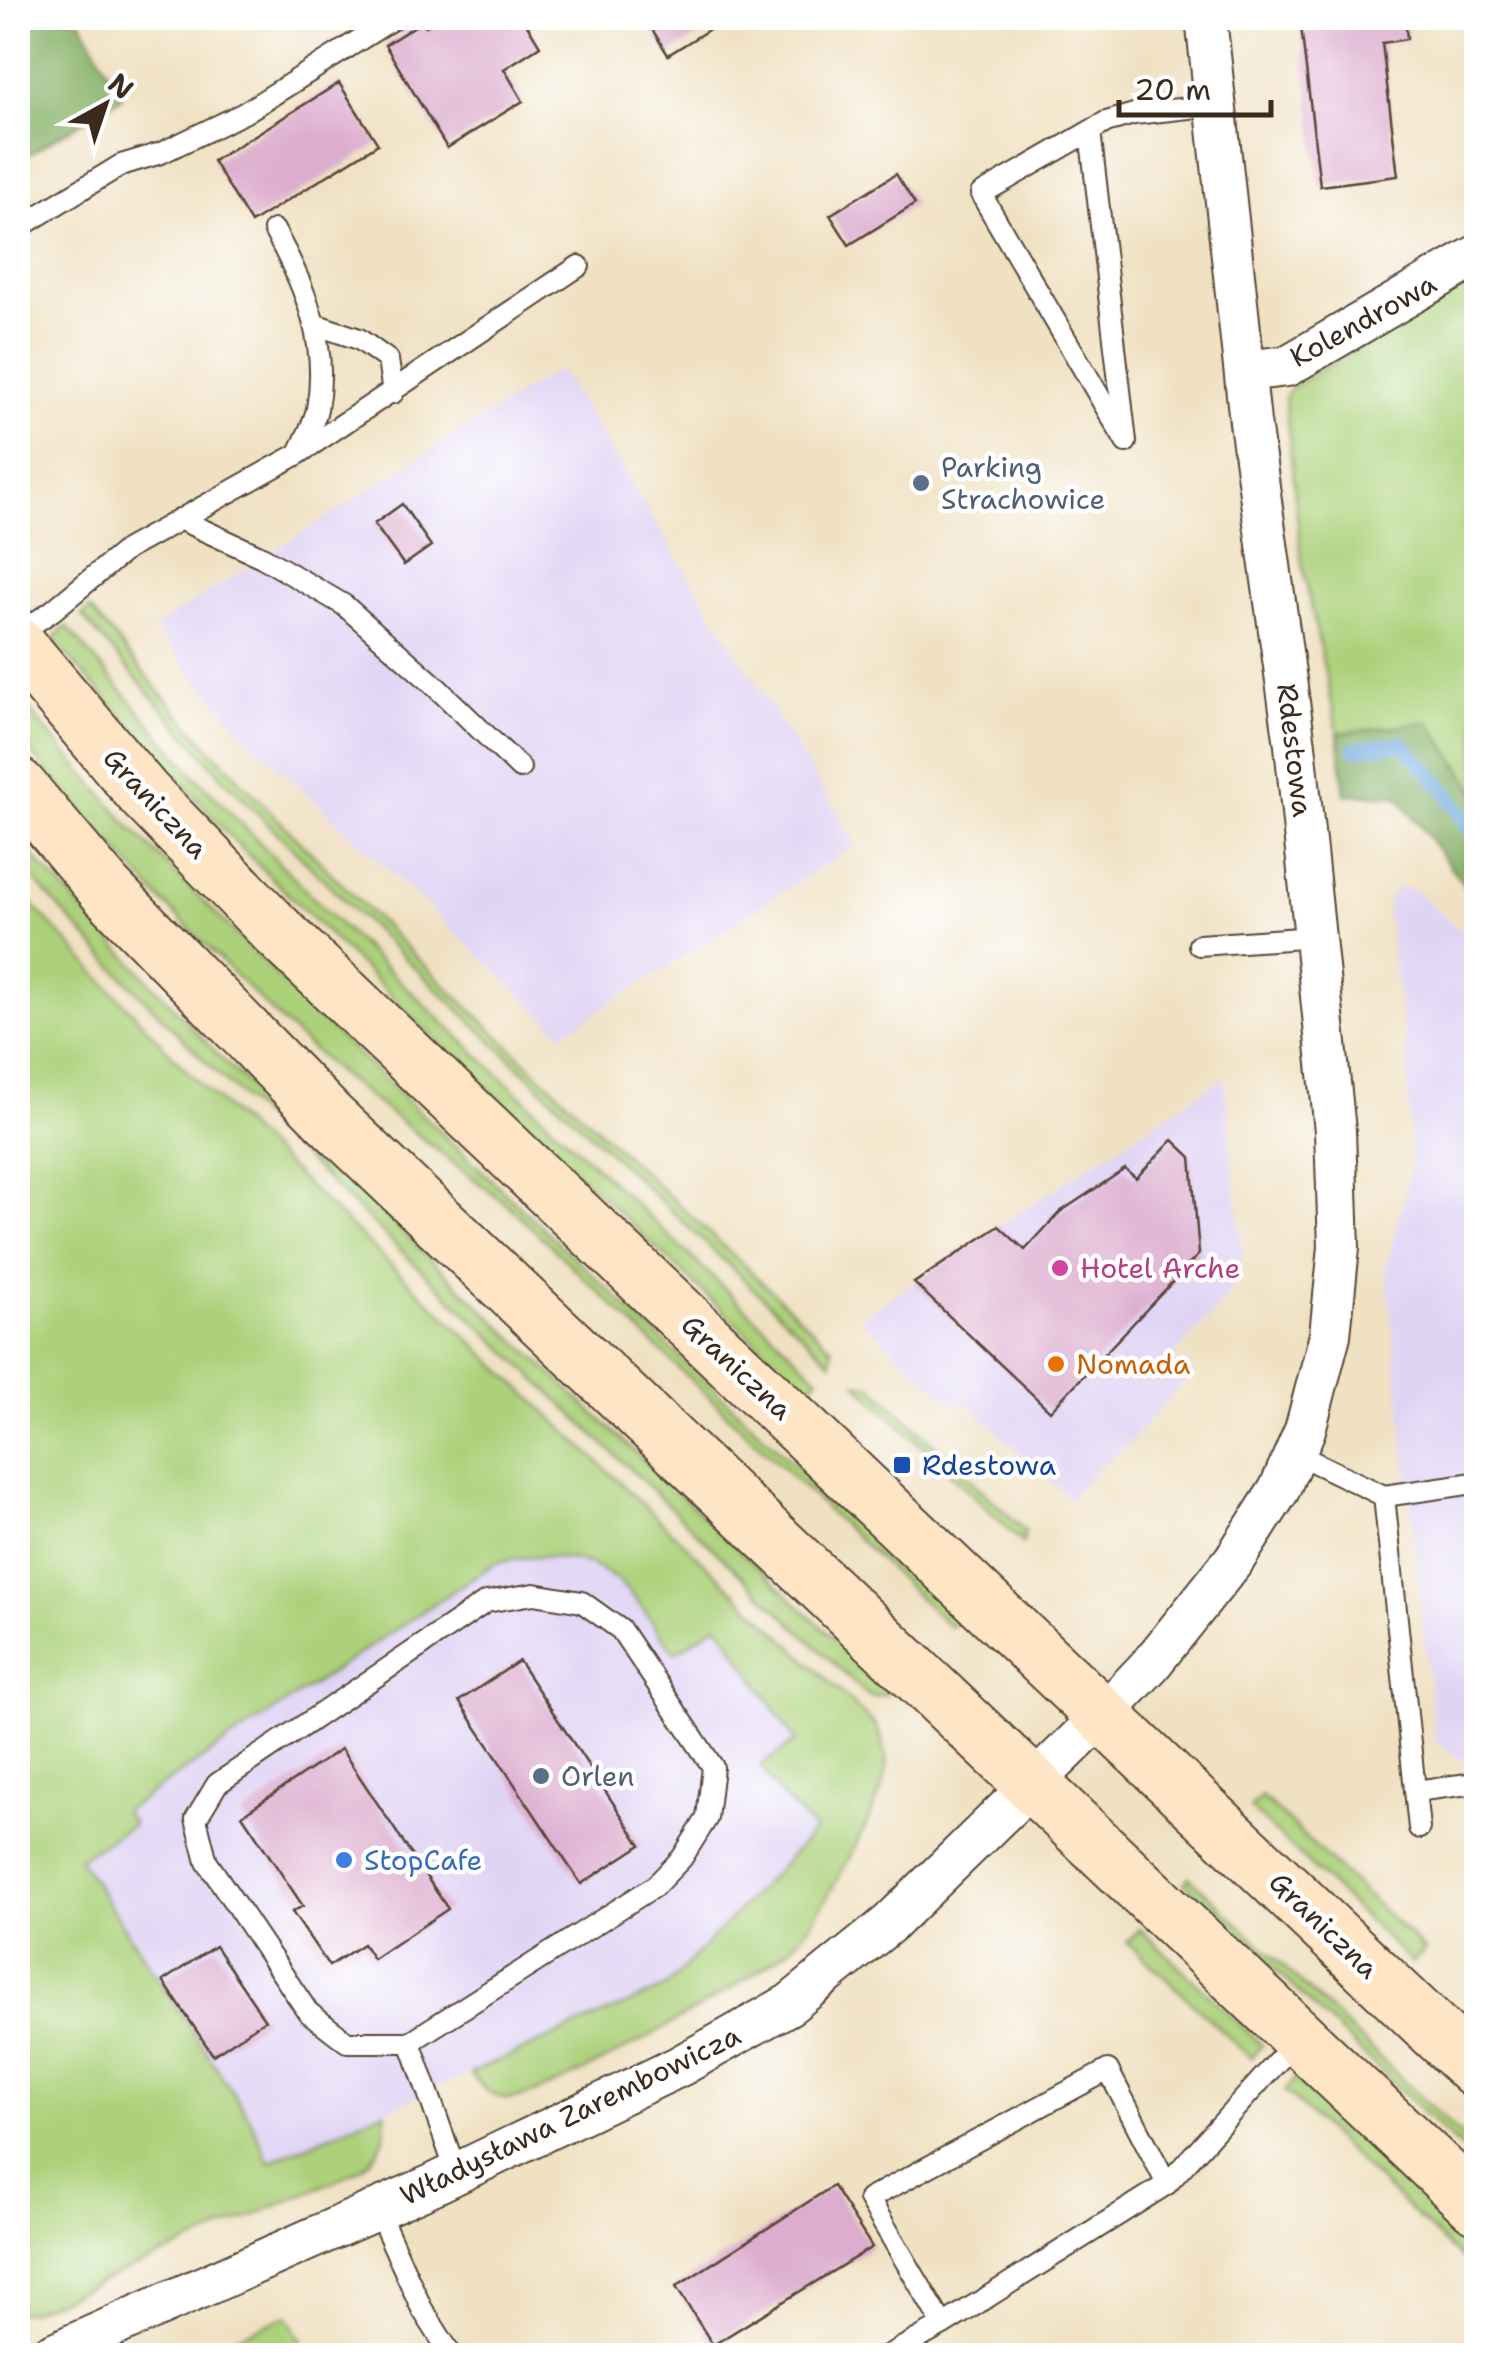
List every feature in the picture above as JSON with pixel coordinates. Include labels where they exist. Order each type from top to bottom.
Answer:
[{"type":"main road","name":"Graniczna","points":[[18,644],[144,794],[277,931],[1476,2070]]},
{"type":"main road","points":[[18,786],[106,890],[329,1118],[1476,2205]]},
{"type":"street","name":"Rdestowa","points":[[1103,1715],[1151,1664],[1234,1560],[1279,1490],[1320,1383],[1330,1335],[1339,1247],[1335,1131],[1296,745],[1245,372],[1206,18]]},
{"type":"street","name":"Kolendrowa","points":[[1245,372],[1287,366],[1476,256]]},
{"type":"street","name":"Władysława Zarembowicza","points":[[47,2356],[457,2174],[680,2066],[790,2004],[880,1933],[1103,1715]]},
{"type":"lane","points":[[18,228],[121,165],[161,153],[244,113],[394,18]]},
{"type":"lane","points":[[1090,131],[1126,442],[981,194],[1090,131],[1106,122],[1134,114],[1216,105]]},
{"type":"lane","points":[[274,230],[299,276],[317,325],[317,412],[298,454]]},
{"type":"lane","points":[[18,634],[128,549],[298,454],[393,394],[578,266]]},
{"type":"lane","points":[[317,325],[359,339],[388,360],[393,394]]},
{"type":"lane","points":[[179,518],[262,558],[344,605],[432,682],[520,768]]},
{"type":"lane","points":[[1199,945],[1316,937]]},
{"type":"lane","points":[[1295,1453],[1384,1496],[1474,1483]]},
{"type":"lane","points":[[1384,1496],[1419,1828]]},
{"type":"lane","points":[[534,1594],[582,1602],[620,1630],[713,1767],[707,1818],[682,1858],[655,1886],[410,2042],[347,2042],[308,2012],[206,1862],[196,1818],[217,1784],[486,1602],[534,1594]]},
{"type":"lane","points":[[1415,1792],[1476,1783]]},
{"type":"lane","points":[[887,2356],[1167,2184],[1300,2038]]},
{"type":"lane","points":[[410,2042],[457,2174]]},
{"type":"lane","points":[[943,2325],[869,2198],[1108,2070],[1167,2184]]},
{"type":"lane","points":[[378,2209],[422,2309],[452,2356]]},
{"type":"shaded area","points":[[559,369],[857,844],[563,1034],[254,744],[153,628]]},
{"type":"shaded area","points":[[1396,886],[1415,890],[1476,943],[1476,1757],[1459,1759],[1435,1741],[1386,1267],[1411,1168],[1407,1058],[1386,907]]},
{"type":"shaded area","points":[[1224,1077],[1243,1255],[1241,1272],[1225,1301],[1170,1359],[1171,1370],[1185,1382],[1123,1449],[1096,1469],[1069,1499],[964,1400],[956,1406],[860,1318]]},
{"type":"shaded area","points":[[589,1500],[797,1694],[826,1819],[666,1987],[237,2176],[37,1869]]},
{"type":"green space","points":[[18,18],[79,18],[122,97],[18,161]]},
{"type":"green space","points":[[1476,278],[1476,792],[1429,722],[1338,733],[1302,564],[1285,399],[1291,388]]},
{"type":"green space","points":[[90,609],[178,713],[284,825],[516,1052],[832,1348],[831,1362],[356,912],[226,781],[82,616]]},
{"type":"green space","points":[[67,627],[196,777],[332,917],[819,1378],[807,1390],[439,1043],[236,843],[55,642],[57,634]]},
{"type":"green space","points":[[18,698],[133,830],[321,1020],[958,1618],[950,1627],[510,1207],[341,1075],[283,1023],[158,897],[18,737]]},
{"type":"green space","points":[[1429,722],[1476,792],[1476,901],[1397,795],[1345,794],[1338,733]]},
{"type":"green space","points":[[18,840],[222,1059],[889,1690],[885,1695],[871,1697],[864,1692],[212,1067],[18,861]]},
{"type":"green space","points":[[18,889],[187,1071],[876,1726],[886,1763],[880,1792],[859,1838],[817,1914],[794,1944],[699,2008],[605,2060],[528,2095],[506,2099],[496,2096],[471,2073],[666,1987],[815,1830],[778,1792],[761,1765],[796,1741],[718,1624],[675,1653],[627,1590],[598,1568],[547,1557],[495,1563],[124,1811],[133,1824],[79,1859],[251,2120],[269,2162],[385,2111],[380,2146],[355,2172],[30,2312],[18,2312]]},
{"type":"green space","points":[[857,1384],[871,1385],[1025,1531],[1023,1543]]},
{"type":"green space","points":[[1261,1796],[1425,1950],[1412,1963],[1250,1808]]},
{"type":"green space","points":[[1189,1877],[1476,2149],[1476,2162],[1184,1883]]},
{"type":"green space","points":[[1140,1929],[1262,2045],[1251,2058],[1127,1942]]},
{"type":"green space","points":[[1296,2078],[1476,2249],[1476,2273],[1285,2091]]},
{"type":"green space","points":[[287,2315],[310,2355],[195,2355]]},
{"type":"building","points":[[440,18],[523,18],[540,46],[504,69],[523,101],[447,148],[385,45],[423,21],[426,26]]},
{"type":"building","points":[[645,18],[718,18],[721,22],[668,55]]},
{"type":"building","points":[[1300,18],[1405,18],[1407,39],[1382,43],[1398,176],[1320,186]]},
{"type":"building","points":[[339,83],[378,144],[251,223],[213,161]]},
{"type":"building","points":[[896,174],[915,204],[849,245],[830,215]]},
{"type":"building","points":[[402,504],[431,546],[404,565],[374,524]]},
{"type":"building","name":"Hotel Arche","points":[[1173,1140],[1191,1157],[1199,1254],[1050,1411],[914,1283],[999,1226],[1025,1250],[1060,1212],[1125,1169],[1136,1178]]},
{"type":"building","points":[[519,1661],[641,1845],[581,1884],[459,1701]]},
{"type":"building","name":"StopCafe","points":[[341,1749],[448,1909],[373,1959],[363,1944],[329,1966],[292,1912],[303,1906],[242,1815]]},
{"type":"building","points":[[215,1946],[265,2020],[213,2055],[163,1981]]},
{"type":"building","points":[[833,2186],[872,2247],[713,2345],[676,2287]]},
{"type":"waterway","points":[[1355,749],[1402,743],[1444,788],[1476,838]]},
{"type":"place","name":"Parking Strachowice","points":[[921,483]]},
{"type":"place","name":"Hotel Arche","points":[[1060,1268]]},
{"type":"place","name":"Nomada","points":[[1056,1364]]},
{"type":"place","name":"Rdestowa","points":[[902,1465]]},
{"type":"place","name":"Orlen","points":[[541,1776]]},
{"type":"place","name":"StopCafe","points":[[344,1860]]}]
